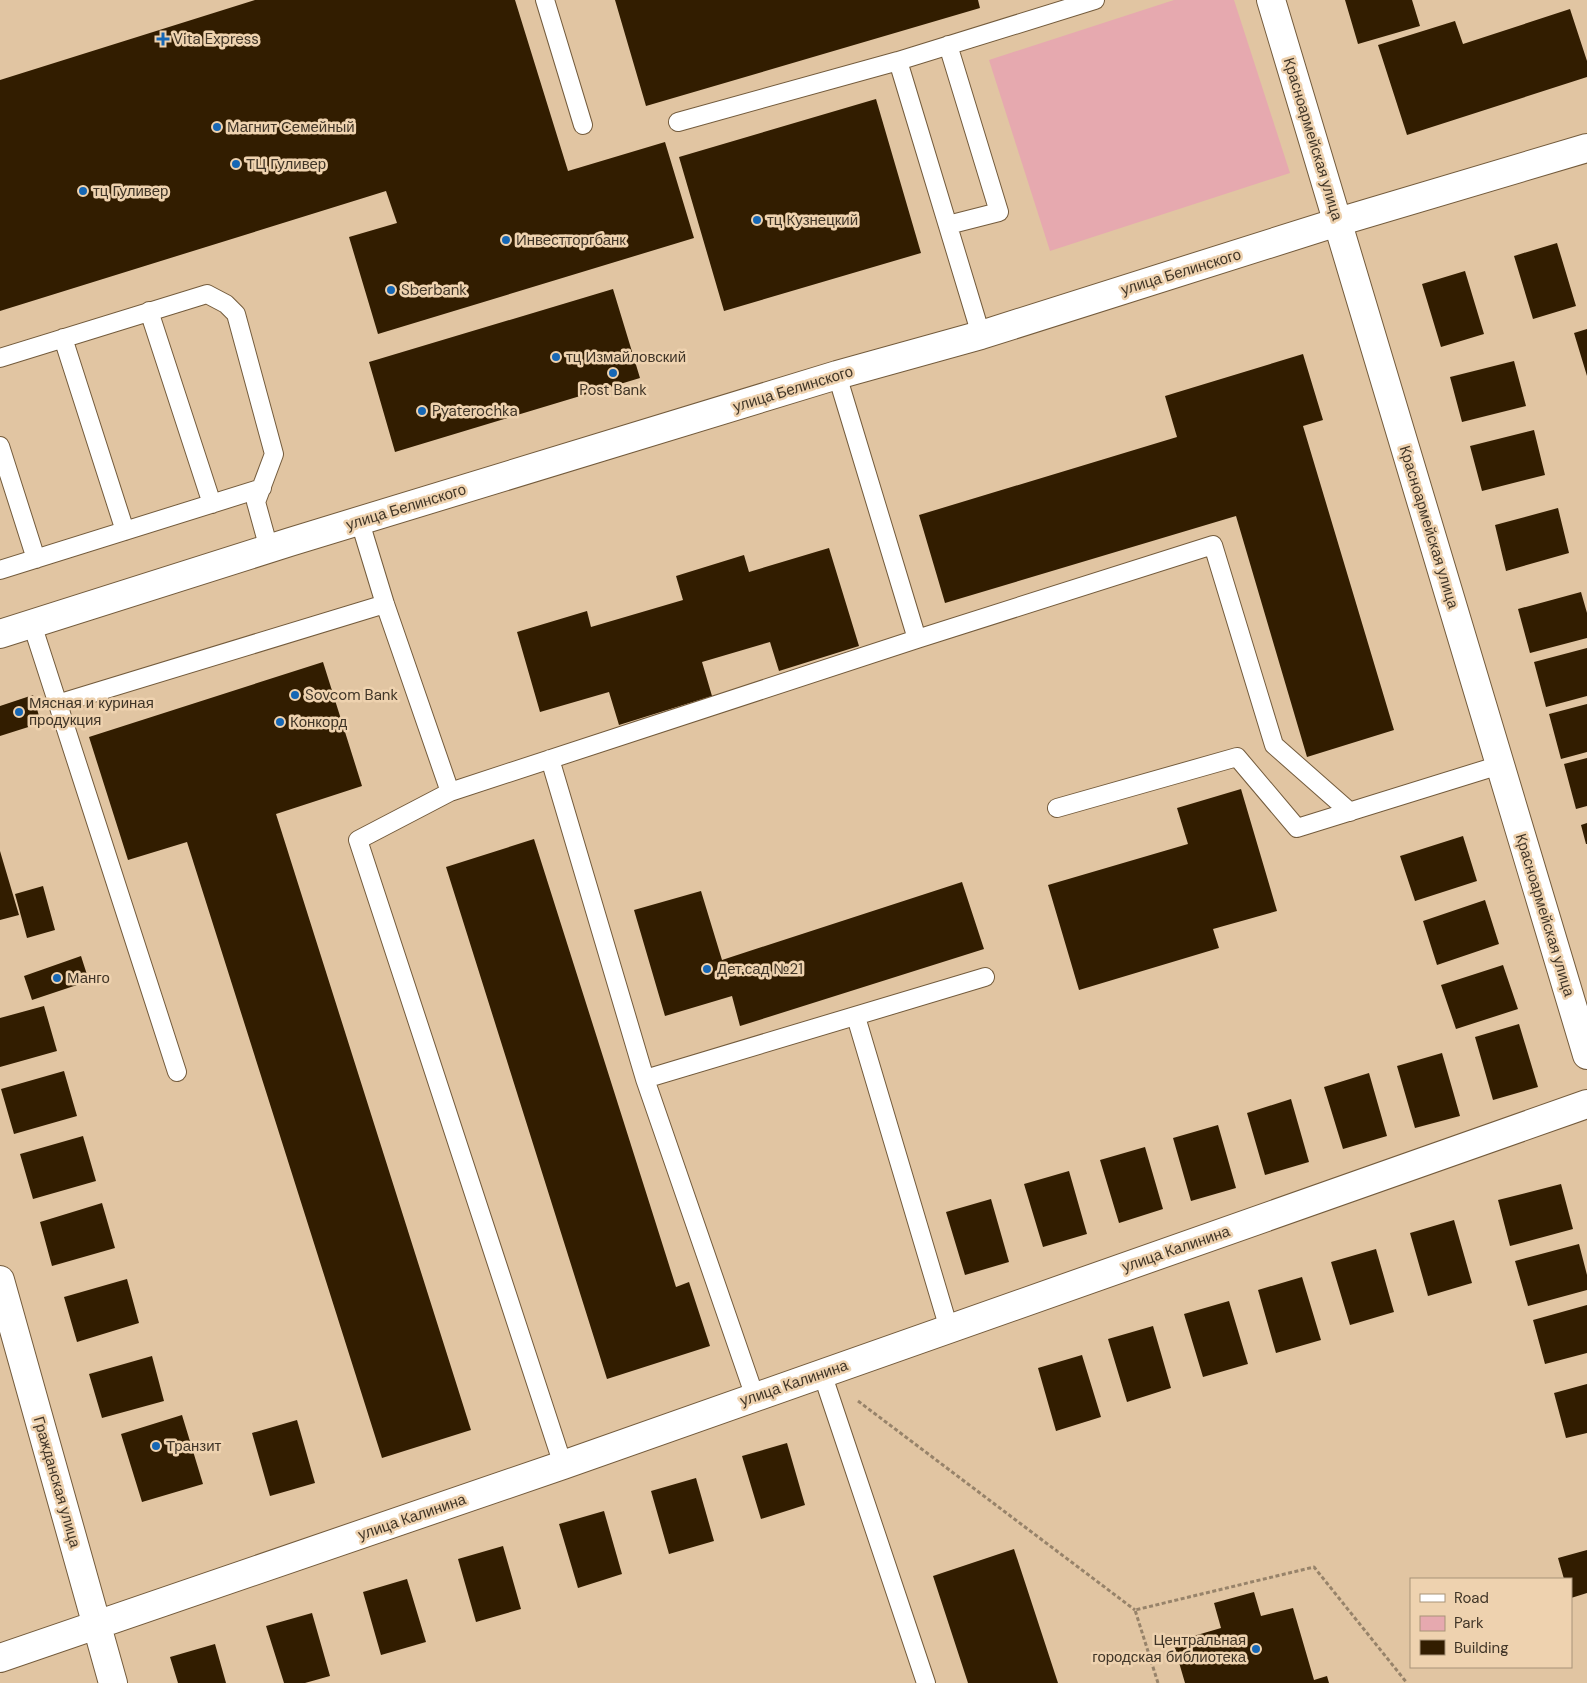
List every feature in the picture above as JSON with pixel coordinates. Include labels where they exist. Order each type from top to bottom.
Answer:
[{"type":"street","name":"Красноармейская улица","points":[[1271,0],[1587,1055]]},
{"type":"street","name":"улица Белинского","points":[[0,634],[269,549],[837,375],[981,335],[1338,222],[1587,148]]},
{"type":"street","name":"улица Калинина","points":[[0,1658],[564,1465],[1587,1104]]},
{"type":"street","name":"Гражданская улица","points":[[0,1280],[113,1683]]},
{"type":"lane","points":[[545,0],[583,125]]},
{"type":"lane","points":[[678,122],[898,61],[1096,0]]},
{"type":"lane","points":[[948,45],[999,212],[948,225]]},
{"type":"lane","points":[[898,61],[981,335]]},
{"type":"lane","points":[[0,358],[207,294],[226,304],[236,314],[274,454],[256,502],[269,549]]},
{"type":"lane","points":[[149,311],[212,504]]},
{"type":"lane","points":[[63,338],[125,531]]},
{"type":"lane","points":[[837,375],[917,639]]},
{"type":"lane","points":[[0,446],[36,559]]},
{"type":"lane","points":[[0,570],[262,488]]},
{"type":"lane","points":[[360,522],[385,604],[450,792]]},
{"type":"lane","points":[[564,1465],[358,840],[450,792],[917,639],[1214,545],[1274,745],[1350,812]]},
{"type":"lane","points":[[57,704],[385,604]]},
{"type":"lane","points":[[32,624],[176,1072]]},
{"type":"lane","points":[[1057,808],[1237,757],[1297,828],[1500,765]]},
{"type":"lane","points":[[550,760],[645,1079],[755,1397]]},
{"type":"lane","points":[[645,1079],[985,977]]},
{"type":"lane","points":[[856,1017],[949,1329]]},
{"type":"lane","points":[[822,1373],[926,1683]]},
{"type":"path","points":[[822,1373],[1135,1610],[1158,1683]]},
{"type":"path","points":[[1135,1610],[1314,1567],[1407,1683]]},
{"type":"green space","points":[[1174,0],[1234,0],[1290,173],[1050,251],[989,60]]},
{"type":"building","name":"ТЦ Гуливер","points":[[255,0],[515,0],[568,171],[665,142],[694,238],[378,334],[349,237],[397,223],[386,191],[0,311],[0,80]]},
{"type":"building","points":[[615,0],[978,0],[980,8],[646,106]]},
{"type":"building","points":[[1345,0],[1412,0],[1420,26],[1358,44]]},
{"type":"building","points":[[1570,9],[1587,61],[1587,77],[1407,135],[1378,45],[1455,21],[1463,44]]},
{"type":"building","points":[[876,99],[921,253],[724,311],[679,157]]},
{"type":"building","points":[[1557,243],[1576,306],[1533,319],[1514,256]]},
{"type":"building","points":[[1465,271],[1484,334],[1441,347],[1422,284]]},
{"type":"building","points":[[613,289],[640,378],[395,452],[369,362]]},
{"type":"building","points":[[1587,329],[1587,376],[1574,333]]},
{"type":"building","points":[[1303,354],[1323,420],[1303,426],[1394,730],[1307,757],[1236,516],[945,603],[919,515],[1177,437],[1165,396]]},
{"type":"building","points":[[1514,361],[1526,406],[1462,422],[1450,377]]},
{"type":"building","points":[[1534,430],[1545,475],[1482,491],[1470,446]]},
{"type":"building","points":[[1558,508],[1569,553],[1506,571],[1495,525]]},
{"type":"building","points":[[829,548],[859,646],[779,671],[770,642],[702,662],[712,696],[619,725],[609,692],[540,712],[517,632],[587,611],[591,627],[683,600],[676,576],[744,555],[749,572]]},
{"type":"building","points":[[1581,592],[1587,613],[1587,638],[1530,653],[1518,609]]},
{"type":"building","points":[[1587,648],[1587,696],[1546,707],[1534,662]]},
{"type":"building","points":[[323,662],[362,786],[276,814],[471,1430],[382,1458],[187,842],[128,860],[89,737]]},
{"type":"building","points":[[33,695],[41,723],[0,736],[0,706]]},
{"type":"building","points":[[1587,704],[1587,752],[1561,759],[1549,714]]},
{"type":"building","points":[[1587,758],[1587,806],[1576,809],[1564,764]]},
{"type":"building","points":[[1241,789],[1277,911],[1213,929],[1219,948],[1079,990],[1048,885],[1188,844],[1177,808]]},
{"type":"building","points":[[1587,823],[1587,844],[1586,844],[1581,825]]},
{"type":"building","points":[[1463,836],[1477,881],[1415,901],[1400,856]]},
{"type":"building","points":[[534,839],[676,1287],[689,1282],[710,1346],[607,1379],[446,867]]},
{"type":"building","points":[[0,851],[19,915],[0,920]]},
{"type":"building","points":[[962,882],[984,949],[740,1026],[732,996],[665,1016],[634,910],[701,891],[722,960]]},
{"type":"building","points":[[43,886],[55,930],[27,938],[15,894]]},
{"type":"building","points":[[1485,900],[1499,944],[1437,965],[1423,921]]},
{"type":"building","name":"Манго","points":[[81,956],[89,981],[32,1000],[24,976]]},
{"type":"building","points":[[1503,965],[1518,1009],[1456,1029],[1441,985]]},
{"type":"building","points":[[44,1006],[57,1051],[0,1067],[0,1018]]},
{"type":"building","points":[[1519,1024],[1538,1087],[1493,1100],[1475,1037]]},
{"type":"building","points":[[1442,1053],[1460,1116],[1415,1128],[1397,1066]]},
{"type":"building","points":[[64,1071],[77,1116],[14,1134],[1,1089]]},
{"type":"building","points":[[1369,1073],[1387,1136],[1343,1149],[1324,1087]]},
{"type":"building","points":[[1291,1099],[1309,1162],[1265,1175],[1247,1113]]},
{"type":"building","points":[[1218,1125],[1236,1188],[1191,1201],[1173,1138]]},
{"type":"building","points":[[83,1136],[96,1181],[33,1199],[20,1154]]},
{"type":"building","points":[[1145,1147],[1163,1209],[1119,1223],[1100,1160]]},
{"type":"building","points":[[1069,1171],[1087,1234],[1043,1247],[1024,1184]]},
{"type":"building","points":[[1561,1184],[1573,1229],[1510,1246],[1498,1200]]},
{"type":"building","points":[[991,1199],[1009,1262],[965,1275],[946,1212]]},
{"type":"building","points":[[102,1203],[115,1248],[52,1266],[40,1222]]},
{"type":"building","points":[[1454,1220],[1472,1283],[1428,1296],[1410,1233]]},
{"type":"building","points":[[1579,1244],[1587,1275],[1587,1290],[1528,1306],[1515,1261]]},
{"type":"building","points":[[1376,1249],[1394,1312],[1350,1325],[1331,1262]]},
{"type":"building","points":[[1302,1277],[1321,1340],[1276,1353],[1258,1290]]},
{"type":"building","points":[[127,1279],[139,1323],[77,1342],[64,1297]]},
{"type":"building","points":[[1229,1301],[1248,1364],[1203,1377],[1184,1314]]},
{"type":"building","points":[[1587,1305],[1587,1353],[1545,1364],[1533,1320]]},
{"type":"building","points":[[1153,1326],[1171,1388],[1127,1402],[1108,1339]]},
{"type":"building","points":[[1082,1355],[1101,1417],[1056,1431],[1038,1368]]},
{"type":"building","points":[[152,1356],[164,1401],[102,1418],[89,1374]]},
{"type":"building","points":[[1587,1384],[1587,1433],[1566,1438],[1554,1393]]},
{"type":"building","points":[[182,1415],[203,1484],[142,1502],[121,1434]]},
{"type":"building","points":[[297,1420],[315,1483],[270,1496],[252,1433]]},
{"type":"building","points":[[787,1443],[805,1505],[761,1519],[742,1456]]},
{"type":"building","points":[[696,1478],[714,1541],[669,1554],[651,1491]]},
{"type":"building","points":[[604,1511],[622,1574],[578,1588],[559,1524]]},
{"type":"building","points":[[503,1546],[521,1609],[476,1622],[458,1559]]},
{"type":"building","points":[[1014,1549],[1058,1683],[968,1683],[933,1576]]},
{"type":"building","points":[[1587,1550],[1587,1593],[1572,1598],[1572,1578],[1564,1578],[1558,1558]]},
{"type":"building","points":[[407,1579],[426,1642],[381,1655],[363,1592]]},
{"type":"building","points":[[1254,1592],[1261,1616],[1293,1608],[1314,1680],[1327,1676],[1329,1683],[1185,1683],[1173,1642],[1221,1628],[1214,1603]]},
{"type":"building","points":[[312,1613],[330,1676],[305,1683],[284,1683],[266,1626]]},
{"type":"building","points":[[215,1644],[226,1683],[178,1683],[170,1657]]},
{"type":"place","name":"Vita Express","points":[[163,39]]},
{"type":"place","name":"Магнит Семейный","points":[[217,127]]},
{"type":"place","name":"ТЦ Гуливер","points":[[236,164]]},
{"type":"place","name":"тц Гуливер","points":[[83,191]]},
{"type":"place","name":"тц Кузнецкий","points":[[757,220]]},
{"type":"place","name":"Инвестторгбанк","points":[[506,240]]},
{"type":"place","name":"Sberbank","points":[[391,290]]},
{"type":"place","name":"тц Измайловский","points":[[556,357]]},
{"type":"place","name":"Post Bank","points":[[613,373]]},
{"type":"place","name":"Pyaterochka","points":[[422,411]]},
{"type":"place","name":"Sovcom Bank","points":[[295,695]]},
{"type":"place","name":"Мясная и куриная продукция","points":[[19,712]]},
{"type":"place","name":"Конкорд","points":[[280,722]]},
{"type":"place","name":"Дет.сад №21","points":[[707,969]]},
{"type":"place","name":"Манго","points":[[57,978]]},
{"type":"place","name":"Транзит","points":[[156,1446]]},
{"type":"place","name":"Центральная городская библиотека","points":[[1256,1649]]}]
